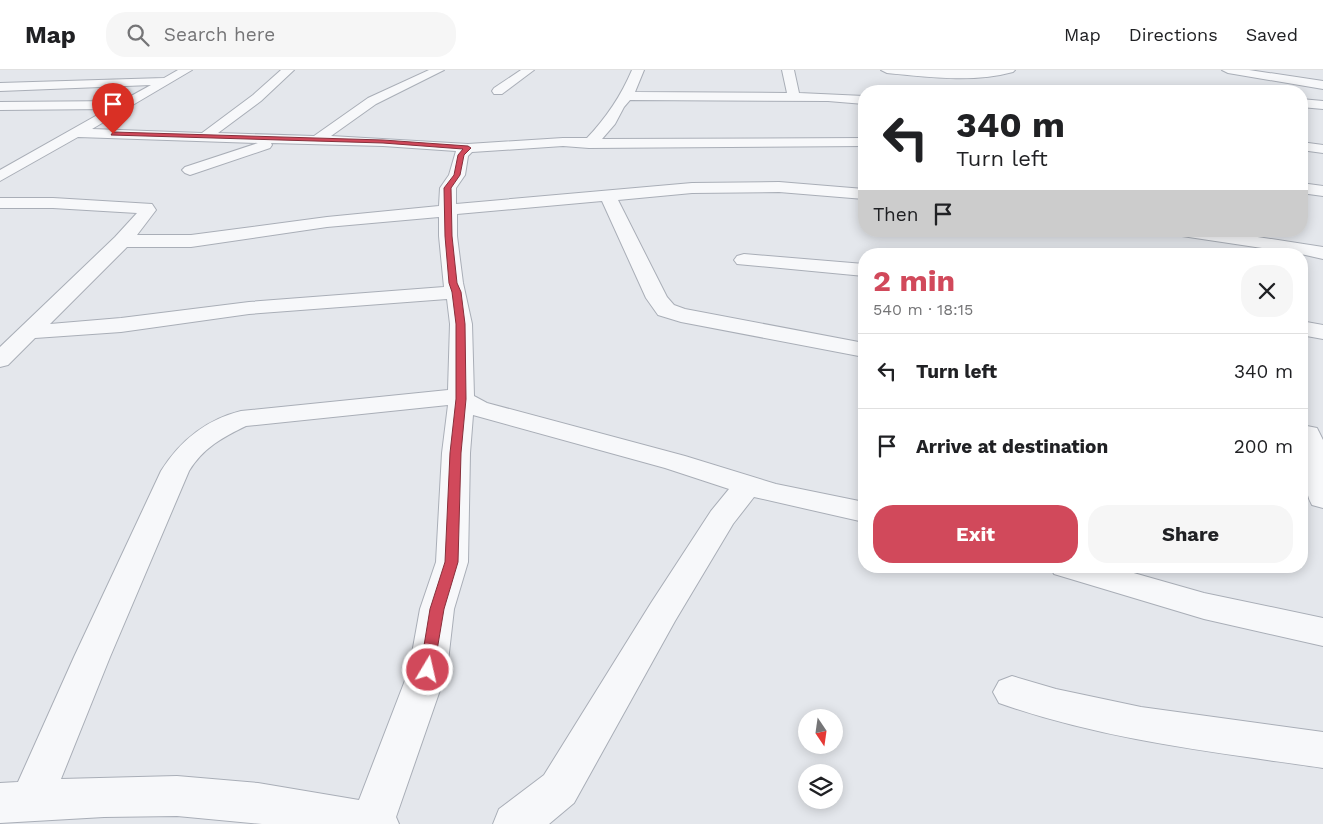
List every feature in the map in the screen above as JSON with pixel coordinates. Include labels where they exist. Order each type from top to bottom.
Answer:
[{"type":"street","points":[[0,176],[186,70]]},
{"type":"street","points":[[205,137],[257,98],[269,85],[288,70]]},
{"type":"street","points":[[317,140],[372,101],[438,70]]},
{"type":"street","points":[[498,91],[528,70]]},
{"type":"street","points":[[589,144],[610,121],[618,105],[627,96],[638,70]]},
{"type":"street","points":[[788,70],[794,97]]},
{"type":"street","points":[[887,70],[992,73],[1009,70]]},
{"type":"street","points":[[1228,70],[1323,85]]},
{"type":"street","points":[[402,75],[420,78]]},
{"type":"street","points":[[1262,85],[1272,78]]},
{"type":"street","points":[[0,87],[166,81]]},
{"type":"street","points":[[627,96],[794,97],[858,100]]},
{"type":"street","points":[[1308,104],[1323,105]]},
{"type":"street","points":[[0,106],[123,105]]},
{"type":"street","points":[[75,133],[317,140],[468,148],[517,144],[858,142]]},
{"type":"street","points":[[190,170],[280,140]]},
{"type":"street","points":[[1308,147],[1323,149]]},
{"type":"street","points":[[372,823],[428,670],[437,609],[452,562],[456,453],[461,399],[461,324],[453,283],[448,188],[457,175],[461,155],[468,148]]},
{"type":"street","points":[[0,162],[22,163]]},
{"type":"street","points":[[122,241],[191,241],[327,222],[692,188],[812,189],[858,193]]},
{"type":"street","points":[[1308,189],[1323,191]]},
{"type":"street","points":[[608,196],[657,298],[666,310],[681,315],[858,349]]},
{"type":"street","points":[[0,203],[53,203],[146,208],[146,213],[122,241],[0,360]]},
{"type":"street","points":[[1220,237],[1291,248]]},
{"type":"street","points":[[1308,251],[1323,253]]},
{"type":"street","points":[[744,260],[858,270]]},
{"type":"street","points":[[28,332],[121,325],[249,308],[456,292]]},
{"type":"street","points":[[1308,329],[1323,332]]},
{"type":"street","points":[[15,802],[92,657],[175,471],[184,455],[200,439],[218,428],[241,419],[446,397],[461,399],[478,408],[675,462],[772,493],[858,511]]},
{"type":"street","points":[[1310,435],[1319,462],[1323,498]]},
{"type":"street","points":[[515,824],[558,788],[663,612],[722,518],[748,485]]},
{"type":"street","points":[[1090,573],[1204,606],[1323,632]]},
{"type":"street","points":[[1012,692],[1056,705],[1141,724],[1323,750]]},
{"type":"street","points":[[15,802],[104,797],[177,796],[258,803],[377,824]]},
{"type":"route","points":[[113,134],[383,142],[468,148],[461,155],[457,175],[448,188],[448,236],[453,283],[461,324],[461,399],[456,453],[452,562],[437,609],[428,670]]}]
